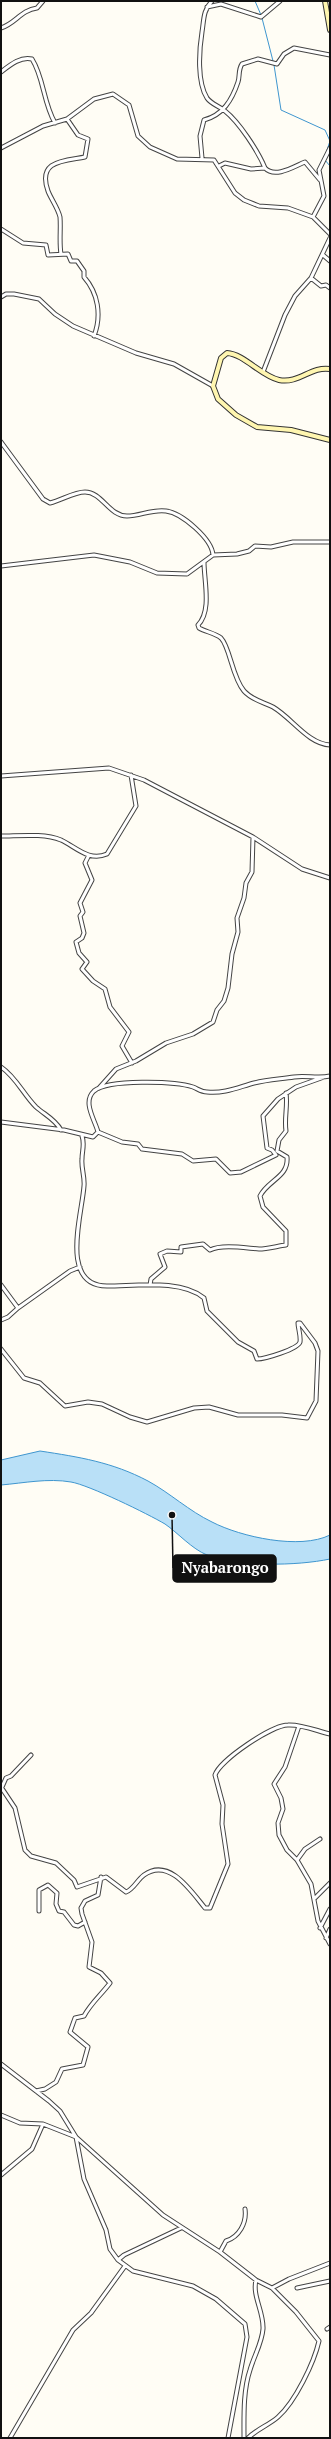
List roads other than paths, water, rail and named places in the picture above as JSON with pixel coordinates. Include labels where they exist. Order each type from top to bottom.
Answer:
[{"type":"main road","points":[[325,1],[330,30]]},
{"type":"main road","points":[[330,369],[319,369],[302,378],[289,380],[275,378],[234,354],[227,353],[221,358],[213,386],[218,399],[244,420],[257,427],[291,430],[330,440]]},
{"type":"street","points":[[1,28],[10,26],[28,9],[36,8],[43,1]]},
{"type":"street","points":[[212,1],[207,7],[200,42],[200,76],[208,99],[224,110],[250,141],[265,168],[269,171],[278,172],[292,169],[306,162],[321,181]]},
{"type":"street","points":[[207,7],[221,4],[261,17],[280,1]]},
{"type":"street","points":[[202,158],[200,136],[204,120],[211,119],[227,107],[238,82],[242,64],[258,59],[277,64],[284,54],[294,48],[330,55]]},
{"type":"street","points":[[1,72],[9,65],[25,57],[32,59],[40,77],[47,108],[55,122]]},
{"type":"street","points":[[1,148],[55,122],[67,119],[94,99],[113,94],[129,105],[138,136],[150,147],[177,159],[202,158],[214,160],[235,193],[244,200],[259,206],[288,208],[313,217],[330,234]]},
{"type":"street","points":[[61,254],[60,216],[48,190],[46,174],[50,166],[61,159],[84,157],[88,139],[78,135],[67,119]]},
{"type":"street","points":[[313,217],[324,196],[319,170],[330,148]]},
{"type":"street","points":[[219,166],[225,163],[251,169],[265,168]]},
{"type":"street","points":[[1,229],[23,243],[46,245],[48,255],[68,254],[71,261],[77,261],[84,271],[84,277],[91,286],[98,316],[94,336]]},
{"type":"street","points":[[263,372],[289,306],[295,296],[311,278],[330,238]]},
{"type":"street","points":[[323,255],[330,261]]},
{"type":"street","points":[[311,278],[321,286],[326,285],[330,288]]},
{"type":"street","points":[[1,297],[6,294],[14,294],[39,299],[55,314],[94,336],[117,343],[136,353],[174,364],[213,386]]},
{"type":"street","points":[[1,442],[43,499],[50,503],[84,492],[92,493],[114,513],[126,516],[148,511],[167,511],[194,527],[206,538],[212,546],[213,555]]},
{"type":"street","points":[[1,566],[94,555],[114,558],[157,573],[170,575],[187,574],[213,555],[237,554],[249,551],[255,546],[270,547],[293,542],[330,542]]},
{"type":"street","points":[[204,561],[203,579],[206,600],[204,619],[198,625],[199,628],[214,634],[223,641],[237,681],[253,699],[281,713],[320,744],[330,745]]},
{"type":"street","points":[[1,776],[109,768],[131,775],[252,837],[302,869],[330,878]]},
{"type":"street","points":[[1,836],[59,840],[89,855],[101,857],[107,854],[133,813],[137,800],[131,775]]},
{"type":"street","points":[[98,1132],[90,1102],[91,1095],[116,1069],[132,1063],[166,1043],[193,1034],[213,1022],[217,1010],[224,1001],[231,970],[232,954],[238,932],[237,918],[244,898],[246,883],[252,872],[252,837]]},
{"type":"street","points":[[89,855],[85,864],[92,880],[80,902],[83,912],[80,916],[84,933],[82,938],[76,942],[79,953],[87,962],[82,969],[93,981],[105,989],[110,1007],[128,1032],[122,1046],[132,1063]]},
{"type":"street","points":[[1,1067],[11,1073],[25,1096],[42,1112],[58,1122],[61,1130]]},
{"type":"street","points":[[99,1088],[139,1082],[194,1087],[210,1092],[240,1089],[253,1084],[293,1077],[330,1076]]},
{"type":"street","points":[[98,1132],[122,1142],[138,1144],[142,1150],[182,1154],[193,1161],[216,1159],[230,1173],[241,1172],[276,1155],[272,1150],[267,1148],[263,1116],[286,1093],[296,1087],[324,1077]]},
{"type":"street","points":[[150,1285],[151,1279],[165,1267],[160,1254],[167,1251],[181,1252],[181,1247],[203,1244],[210,1250],[216,1247],[227,1249],[239,1246],[260,1249],[286,1245],[286,1232],[263,1207],[260,1196],[264,1188],[285,1172],[288,1165],[287,1157],[277,1151],[277,1146],[286,1131],[285,1123],[288,1107],[286,1093]]},
{"type":"street","points":[[1,1122],[61,1130],[82,1136],[93,1137],[98,1132]]},
{"type":"street","points":[[1,1349],[24,1378],[40,1383],[65,1406],[88,1402],[102,1404],[130,1417],[147,1422],[194,1408],[209,1407],[238,1415],[282,1415],[307,1418],[316,1401],[318,1351],[315,1343],[300,1323],[298,1323],[300,1340],[297,1346],[270,1358],[258,1359],[254,1351],[238,1342],[207,1311],[202,1296],[191,1290],[178,1286],[92,1284],[83,1277],[80,1267],[78,1238],[84,1186],[81,1161],[84,1147],[82,1136]]},
{"type":"street","points":[[1,1320],[8,1317],[18,1308],[70,1271],[80,1267]]},
{"type":"street","points":[[1,1285],[18,1308]]},
{"type":"street","points":[[31,1755],[11,1776],[6,1778],[2,1787],[16,1808],[23,1847],[27,1853],[31,1856],[56,1863],[74,1880],[77,1887],[101,1877],[104,1879],[106,1877],[126,1892],[147,1873],[167,1870],[175,1874],[205,1908],[210,1908],[228,1864],[222,1824],[223,1805],[216,1780],[216,1771],[239,1750],[274,1728],[287,1725],[298,1726],[330,1734]]},
{"type":"street","points":[[298,1726],[285,1767],[274,1785],[282,1802],[283,1810],[278,1823],[279,1835],[287,1850],[297,1860],[311,1884],[320,1928],[330,1944]]},
{"type":"street","points":[[297,1860],[305,1849],[320,1839]]},
{"type":"street","points":[[36,2091],[45,2089],[56,2082],[62,2069],[83,2065],[88,2047],[70,2032],[75,2018],[84,2016],[90,2004],[110,1983],[101,1973],[89,1967],[92,1942],[82,1914],[82,1905],[88,1899],[98,1895],[101,1877]]},
{"type":"street","points":[[314,1899],[330,1883]]},
{"type":"street","points":[[39,1911],[39,1890],[48,1885],[57,1892],[56,1904],[59,1911],[64,1912],[75,1926],[85,1922]]},
{"type":"street","points":[[320,1928],[330,1909]]},
{"type":"street","points":[[326,1938],[330,1929]]},
{"type":"street","points":[[1,2064],[60,2111],[76,2137],[181,2228],[220,2252],[256,2280],[272,2288],[296,2312],[319,2341],[313,2357],[291,2402],[279,2416],[251,2437]]},
{"type":"street","points":[[1,2115],[20,2123],[43,2124],[76,2137]]},
{"type":"street","points":[[1,2175],[32,2149],[43,2124]]},
{"type":"street","points":[[76,2137],[84,2179],[106,2230],[110,2249],[118,2260],[125,2266],[137,2272],[193,2286],[216,2299],[246,2324],[247,2337],[228,2438]]},
{"type":"street","points":[[220,2252],[226,2241],[233,2239],[242,2229],[245,2209]]},
{"type":"street","points":[[118,2260],[124,2255],[146,2246],[181,2228]]},
{"type":"street","points":[[272,2288],[289,2279],[330,2263]]},
{"type":"street","points":[[10,2438],[73,2330],[91,2313],[125,2266]]},
{"type":"street","points":[[244,2438],[249,2370],[263,2330],[263,2320],[255,2290],[256,2280]]},
{"type":"street","points":[[297,2288],[330,2281]]},
{"type":"water","points":[[40,1451],[95,1461],[121,1469],[148,1481],[204,1518],[224,1527],[254,1537],[271,1540],[303,1541],[318,1539],[330,1535],[330,1559],[301,1563],[268,1564],[235,1562],[220,1559],[207,1555],[196,1549],[157,1519],[80,1484],[54,1480],[1,1485],[1,1460]]},
{"type":"waterway","points":[[255,1],[261,15]]},
{"type":"waterway","points":[[262,18],[273,61]]},
{"type":"waterway","points":[[274,65],[281,110],[325,130],[330,141],[326,153]]},
{"type":"waterway","points":[[325,160],[330,166]]},
{"type":"place","name":"Nyabarongo","points":[[172,1515]]}]
